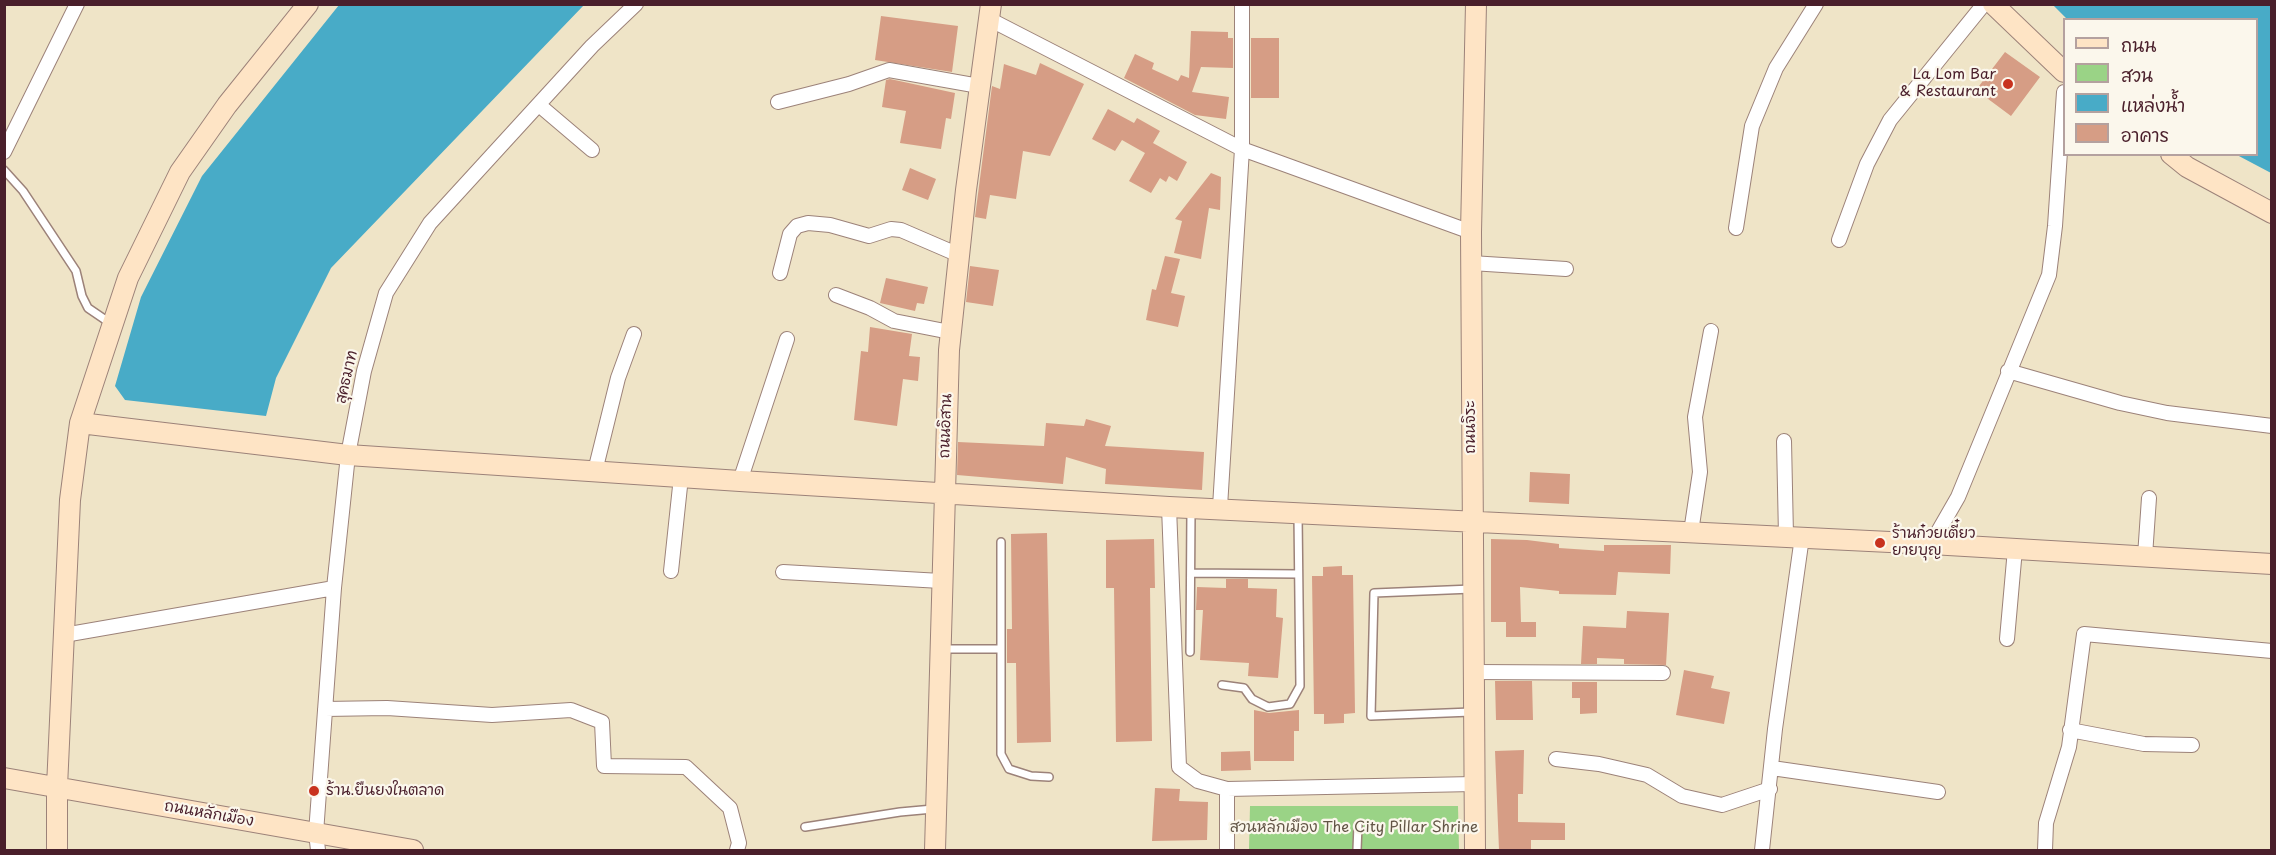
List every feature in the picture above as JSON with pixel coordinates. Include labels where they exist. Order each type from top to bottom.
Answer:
[{"type":"street","points":[[4,152],[77,4]]},
{"type":"street","points":[[57,850],[57,786],[70,500],[80,423],[128,278],[180,171],[227,105],[308,4]]},
{"type":"street","name":"สุคธมาท","points":[[317,842],[334,588],[348,455],[364,371],[386,293],[430,223],[592,46],[636,4]]},
{"type":"street","points":[[1220,507],[1242,149],[1242,4]]},
{"type":"street","name":"ถนนจิระ","points":[[1475,850],[1471,520],[1471,232],[1476,4]]},
{"type":"street","points":[[1736,228],[1752,126],[1776,68],[1816,4]]},
{"type":"street","points":[[1839,240],[1867,164],[1890,120],[1984,4]]},
{"type":"street","points":[[1993,4],[2063,71]]},
{"type":"street","points":[[990,12],[1242,149],[1471,232]]},
{"type":"street","name":"ถนนอิสาน","points":[[935,850],[950,332],[990,12]]},
{"type":"street","points":[[778,102],[849,84],[889,70],[979,86]]},
{"type":"street","points":[[539,105],[592,150]]},
{"type":"street","points":[[1931,544],[1958,497],[2049,275],[2055,226],[2063,107]]},
{"type":"street","points":[[2173,156],[2187,167],[2271,213]]},
{"type":"street","points":[[780,273],[790,234],[797,226],[808,223],[830,225],[869,236],[891,229],[901,230],[959,255]]},
{"type":"street","points":[[1471,263],[1566,269]]},
{"type":"street","points":[[836,295],[870,308],[894,321],[950,332]]},
{"type":"street","points":[[1691,532],[1700,472],[1695,417],[1711,331]]},
{"type":"street","points":[[595,471],[618,378],[634,334]]},
{"type":"street","points":[[740,481],[787,339]]},
{"type":"street","points":[[2008,371],[2120,403],[2179,415],[2271,426]]},
{"type":"street","points":[[80,423],[348,455],[740,481],[1169,507],[1220,507],[2271,564]]},
{"type":"street","points":[[1762,850],[1794,537],[1784,441]]},
{"type":"street","points":[[671,571],[681,477]]},
{"type":"street","points":[[2145,556],[2149,498]]},
{"type":"street","points":[[1169,507],[1179,767],[1198,781],[1227,789],[1474,784]]},
{"type":"street","points":[[2007,639],[2015,549]]},
{"type":"street","points":[[783,572],[941,581]]},
{"type":"street","points":[[64,635],[334,588]]},
{"type":"street","points":[[2045,850],[2046,823],[2069,747],[2084,634],[2271,651]]},
{"type":"street","points":[[1473,672],[1663,673]]},
{"type":"street","points":[[325,709],[387,708],[492,715],[571,710],[602,722],[604,766],[686,767],[730,808],[739,843],[737,850]]},
{"type":"street","points":[[2070,730],[2144,744],[2192,745]]},
{"type":"street","points":[[1556,759],[1599,764],[1647,776],[1682,796],[1722,806],[1770,789]]},
{"type":"street","points":[[1772,768],[1938,792]]},
{"type":"street","name":"ถนนหลักเมือง","points":[[4,778],[57,786],[317,842],[413,850]]},
{"type":"street","points":[[1227,789],[1227,850]]},
{"type":"lane","points":[[4,170],[23,190],[76,271],[82,296],[88,308],[112,324]]},
{"type":"lane","points":[[1190,652],[1191,507]]},
{"type":"lane","points":[[1222,685],[1244,688],[1252,699],[1268,707],[1290,704],[1300,686],[1298,512]]},
{"type":"lane","points":[[1001,542],[1001,754],[1009,769],[1031,776],[1049,777]]},
{"type":"lane","points":[[1191,573],[1298,574]]},
{"type":"lane","points":[[1472,589],[1374,593],[1371,716],[1473,712]]},
{"type":"lane","points":[[940,650],[1001,649]]},
{"type":"lane","points":[[805,827],[900,812],[936,809]]},
{"type":"lane","points":[[1357,850],[1358,825]]},
{"type":"green space","name":"สวนหลักเมือง The City Pillar Shrine","points":[[1250,806],[1458,806],[1459,850],[1249,850]]},
{"type":"water","points":[[339,5],[584,5],[331,268],[276,378],[266,416],[125,400],[115,386],[141,297],[202,176]]},
{"type":"water","points":[[2053,5],[2271,5],[2271,173],[2239,156],[2258,156],[2258,18],[2066,18]]},
{"type":"building","points":[[881,16],[958,26],[952,72],[875,60]]},
{"type":"building","points":[[1191,31],[1228,32],[1228,38],[1233,38],[1233,68],[1201,67],[1192,92],[1229,97],[1226,119],[1195,115],[1124,78],[1135,54],[1154,63],[1152,69],[1178,81],[1181,75],[1189,78]]},
{"type":"building","points":[[1251,38],[1279,38],[1279,98],[1251,98]]},
{"type":"building","name":"La Lom Bar & Restaurant","points":[[2005,52],[2040,77],[2011,116],[1976,90]]},
{"type":"building","points":[[1040,63],[1084,84],[1050,156],[1023,151],[1016,199],[990,195],[986,219],[975,217],[992,86],[1000,89],[1004,64],[1036,75]]},
{"type":"building","points":[[886,80],[955,93],[951,119],[946,118],[941,149],[900,143],[906,111],[882,107]]},
{"type":"building","points":[[1108,109],[1134,123],[1137,118],[1160,131],[1153,143],[1187,162],[1177,181],[1169,176],[1166,182],[1160,178],[1151,193],[1129,181],[1145,153],[1122,140],[1115,151],[1092,139]]},
{"type":"building","points":[[910,168],[936,179],[928,200],[902,190]]},
{"type":"building","points":[[1211,173],[1221,177],[1220,210],[1209,208],[1201,259],[1174,253],[1182,221],[1175,219]]},
{"type":"building","points":[[1165,256],[1180,259],[1171,293],[1185,296],[1178,327],[1146,320],[1152,289],[1156,290]]},
{"type":"building","points":[[970,266],[999,270],[993,306],[966,302]]},
{"type":"building","points":[[886,278],[928,287],[924,304],[917,303],[915,311],[880,303]]},
{"type":"building","points":[[870,327],[912,334],[909,356],[920,357],[918,381],[903,379],[897,426],[854,420],[861,351],[868,352]]},
{"type":"building","points":[[1086,419],[1111,426],[1105,446],[1204,452],[1202,490],[1105,484],[1106,469],[1066,457],[1063,484],[957,475],[958,442],[1044,446],[1046,423],[1084,426]]},
{"type":"building","points":[[1530,472],[1570,474],[1569,504],[1529,502]]},
{"type":"building","points":[[1047,533],[1051,742],[1017,743],[1016,663],[1007,663],[1007,629],[1012,629],[1011,534]]},
{"type":"building","points":[[1154,539],[1155,588],[1150,588],[1152,741],[1116,742],[1114,588],[1106,588],[1106,540]]},
{"type":"building","points":[[1491,539],[1527,540],[1559,544],[1559,548],[1604,551],[1604,545],[1671,545],[1670,574],[1618,572],[1616,595],[1559,594],[1559,591],[1520,587],[1521,622],[1536,622],[1536,637],[1506,637],[1506,622],[1491,622]]},
{"type":"building","points":[[1342,566],[1342,575],[1353,575],[1355,713],[1344,714],[1344,723],[1324,724],[1324,714],[1314,714],[1312,576],[1323,576],[1323,567]]},
{"type":"building","points":[[1226,579],[1248,579],[1248,588],[1277,589],[1276,617],[1283,618],[1278,678],[1248,676],[1249,663],[1200,660],[1203,610],[1196,610],[1197,587],[1226,588]]},
{"type":"building","points":[[1627,611],[1669,613],[1666,665],[1624,664],[1624,659],[1597,658],[1597,664],[1581,664],[1583,626],[1626,628]]},
{"type":"building","points":[[1684,670],[1714,676],[1711,688],[1730,692],[1724,724],[1676,715]]},
{"type":"building","points":[[1495,681],[1532,681],[1533,720],[1496,720]]},
{"type":"building","points":[[1572,682],[1597,682],[1597,713],[1580,714],[1580,698],[1572,698]]},
{"type":"building","points":[[1254,710],[1269,713],[1299,710],[1299,731],[1294,731],[1294,761],[1254,761]]},
{"type":"building","points":[[1524,750],[1523,794],[1518,794],[1518,822],[1565,823],[1565,840],[1531,840],[1531,850],[1499,850],[1495,751]]},
{"type":"building","points":[[1250,751],[1251,770],[1221,771],[1221,752]]},
{"type":"building","points":[[1155,788],[1180,789],[1179,801],[1208,802],[1207,840],[1152,841]]},
{"type":"place","name":"La Lom Bar & Restaurant","points":[[2008,84]]},
{"type":"place","name":"ร้านก๋วยเตี๋ยว ยายบุญ","points":[[1880,543]]},
{"type":"place","name":"ร้าน.ยืนยงในตลาด","points":[[314,791]]}]
